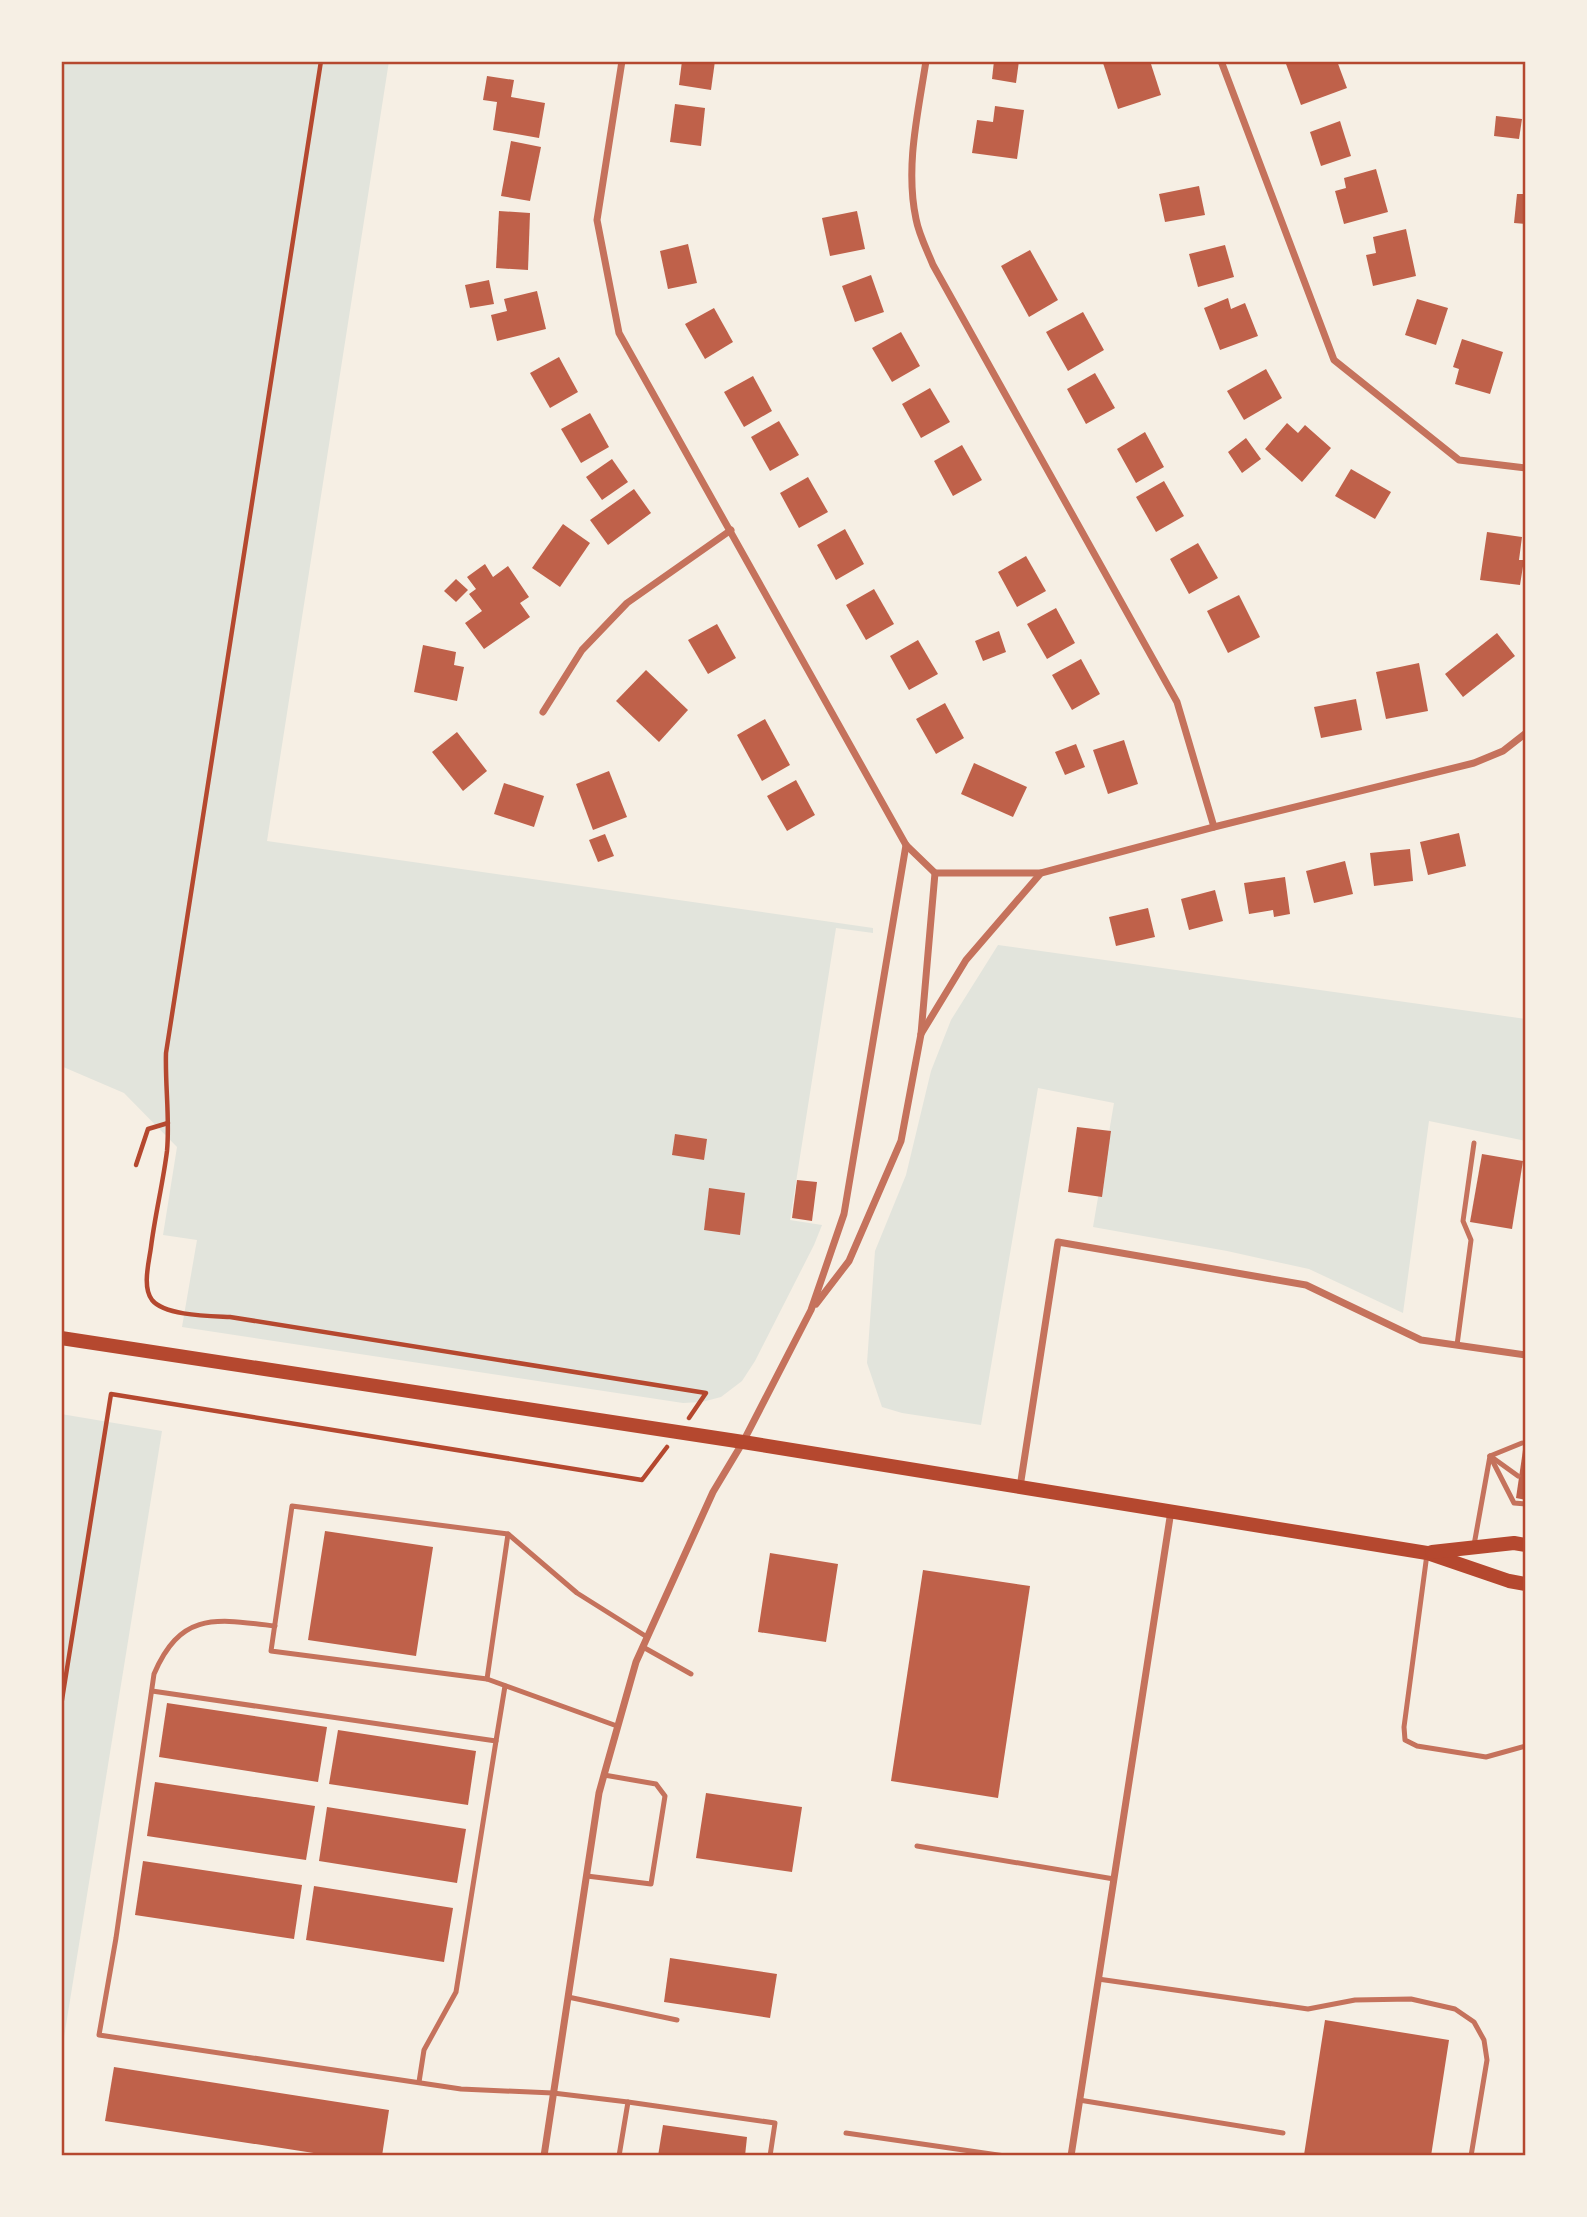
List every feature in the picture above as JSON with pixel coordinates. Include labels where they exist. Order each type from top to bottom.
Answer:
[{"type":"main road","points":[[61,1338],[743,1442],[1427,1553],[1509,1581],[1526,1584]]},
{"type":"main road","points":[[1427,1553],[1514,1543],[1526,1545]]},
{"type":"street","points":[[622,61],[597,220],[619,333],[906,845],[935,873],[1041,873],[1474,763],[1503,751],[1526,733]]},
{"type":"street","points":[[926,61],[912,171],[916,219],[923,243],[1177,702],[1214,827]]},
{"type":"street","points":[[1222,61],[1334,360],[1460,460],[1526,468]]},
{"type":"street","points":[[543,712],[582,650],[627,603],[731,530]]},
{"type":"street","points":[[544,2156],[604,1775],[617,1726],[636,1662],[713,1492],[743,1442],[811,1310],[844,1214],[906,845]]},
{"type":"street","points":[[811,1310],[849,1261],[901,1141],[921,1034],[935,873]]},
{"type":"street","points":[[921,1034],[966,960],[1041,873]]},
{"type":"street","points":[[1020,1486],[1058,1242],[1306,1285],[1421,1340],[1526,1355]]},
{"type":"street","points":[[1071,2156],[1171,1511]]},
{"type":"lane","points":[[1457,1345],[1471,1240],[1463,1221],[1474,1143]]},
{"type":"lane","points":[[1490,1456],[1522,1443]]},
{"type":"lane","points":[[1490,1456],[1518,1476]]},
{"type":"lane","points":[[1490,1456],[1514,1503],[1526,1504]]},
{"type":"lane","points":[[1473,1548],[1490,1456]]},
{"type":"lane","points":[[617,1726],[487,1679],[271,1651],[292,1506],[508,1534],[577,1593],[647,1637]]},
{"type":"lane","points":[[487,1679],[508,1534]]},
{"type":"lane","points":[[1427,1553],[1404,1727],[1405,1740],[1417,1746],[1486,1757],[1526,1746]]},
{"type":"lane","points":[[275,1626],[226,1620],[198,1625],[181,1633],[164,1651],[154,1674],[116,1938],[99,2035],[461,2089],[553,2093],[775,2123],[770,2156]]},
{"type":"lane","points":[[643,1647],[691,1674]]},
{"type":"lane","points":[[419,2082],[424,2050],[456,1992],[505,1686]]},
{"type":"lane","points":[[152,1691],[496,1741]]},
{"type":"lane","points":[[587,1876],[651,1884],[665,1796],[656,1784],[604,1775]]},
{"type":"lane","points":[[917,1846],[1114,1879]]},
{"type":"lane","points":[[1098,1979],[1308,2009],[1354,2000],[1411,1999],[1455,2009],[1474,2022],[1484,2040],[1487,2060],[1471,2156]]},
{"type":"lane","points":[[568,1997],[677,2020]]},
{"type":"lane","points":[[1079,2100],[1283,2133]]},
{"type":"lane","points":[[620,2156],[628,2102]]},
{"type":"lane","points":[[846,2133],[1005,2156]]},
{"type":"path","points":[[321,61],[166,1053],[167,1151],[156,1210],[147,1281],[148,1293],[160,1307],[182,1314],[229,1317],[706,1393]]},
{"type":"path","points":[[136,1165],[148,1129],[168,1123]]},
{"type":"path","points":[[61,1706],[111,1394],[642,1480]]},
{"type":"shaded area","points":[[61,61],[389,61],[267,841],[873,928],[873,933],[836,928],[790,1220],[822,1225],[755,1361],[742,1381],[721,1397],[683,1403],[182,1327],[197,1240],[163,1235],[177,1147],[124,1093],[61,1066]]},
{"type":"shaded area","points":[[998,945],[1526,1019],[1526,1141],[1429,1121],[1403,1313],[1309,1269],[1093,1227],[1114,1103],[1038,1088],[981,1425],[902,1413],[882,1407],[867,1363],[875,1251],[906,1175],[931,1071],[951,1020]]},
{"type":"shaded area","points":[[61,1414],[162,1431],[61,2056]]},
{"type":"building","points":[[682,61],[715,61],[711,90],[679,85]]},
{"type":"building","points":[[994,61],[1019,61],[1016,83],[992,79]]},
{"type":"building","points":[[1150,61],[1161,95],[1118,109],[1103,63]]},
{"type":"building","points":[[1295,61],[1337,61],[1347,88],[1301,105],[1286,64]]},
{"type":"building","points":[[487,76],[514,80],[511,97],[545,103],[539,138],[493,130],[497,102],[483,100]]},
{"type":"building","points":[[675,104],[705,108],[701,146],[670,142]]},
{"type":"building","points":[[995,106],[1024,110],[1017,159],[972,153],[977,120],[993,122]]},
{"type":"building","points":[[1496,116],[1522,119],[1519,139],[1494,136]]},
{"type":"building","points":[[1340,121],[1351,156],[1321,166],[1310,132]]},
{"type":"building","points":[[511,141],[541,147],[530,201],[501,196]]},
{"type":"building","points":[[1376,169],[1388,212],[1344,224],[1335,191],[1346,188],[1344,178]]},
{"type":"building","points":[[1199,186],[1205,215],[1165,222],[1159,194]]},
{"type":"building","points":[[1517,194],[1526,194],[1526,224],[1514,223]]},
{"type":"building","points":[[499,211],[530,213],[528,270],[496,268]]},
{"type":"building","points":[[857,211],[865,249],[830,256],[822,218]]},
{"type":"building","points":[[1406,229],[1416,276],[1373,286],[1366,255],[1376,253],[1373,237]]},
{"type":"building","points":[[688,244],[697,283],[668,289],[660,251]]},
{"type":"building","points":[[1225,245],[1234,277],[1198,287],[1189,254]]},
{"type":"building","points":[[1030,250],[1058,300],[1029,317],[1001,266]]},
{"type":"building","points":[[871,275],[884,312],[855,322],[842,286]]},
{"type":"building","points":[[489,280],[494,304],[470,308],[465,285]]},
{"type":"building","points":[[537,291],[546,329],[497,341],[491,315],[507,311],[504,299]]},
{"type":"building","points":[[1228,298],[1231,309],[1245,303],[1258,336],[1220,350],[1204,308]]},
{"type":"building","points":[[1417,299],[1448,308],[1436,345],[1405,335]]},
{"type":"building","points":[[714,308],[733,342],[705,359],[685,324]]},
{"type":"building","points":[[1083,312],[1104,350],[1068,371],[1046,332]]},
{"type":"building","points":[[901,332],[920,366],[892,382],[872,348]]},
{"type":"building","points":[[1462,339],[1503,352],[1490,394],[1455,384],[1459,369],[1453,367]]},
{"type":"building","points":[[559,357],[578,392],[550,408],[530,373]]},
{"type":"building","points":[[1266,369],[1282,398],[1244,420],[1227,391]]},
{"type":"building","points":[[1095,373],[1115,408],[1086,424],[1067,389]]},
{"type":"building","points":[[753,376],[772,411],[744,427],[724,392]]},
{"type":"building","points":[[930,388],[950,422],[921,438],[902,404]]},
{"type":"building","points":[[590,413],[609,447],[581,463],[561,429]]},
{"type":"building","points":[[779,421],[799,455],[770,471],[751,437]]},
{"type":"building","points":[[1287,423],[1298,433],[1305,425],[1331,448],[1302,482],[1265,449]]},
{"type":"building","points":[[1145,432],[1164,467],[1136,483],[1117,449]]},
{"type":"building","points":[[1246,438],[1261,459],[1242,473],[1228,452]]},
{"type":"building","points":[[962,445],[982,480],[953,496],[934,461]]},
{"type":"building","points":[[612,459],[628,482],[602,500],[586,477]]},
{"type":"building","points":[[1351,469],[1391,492],[1375,519],[1335,496]]},
{"type":"building","points":[[808,477],[828,512],[799,528],[780,493]]},
{"type":"building","points":[[1164,481],[1184,516],[1156,532],[1136,497]]},
{"type":"building","points":[[634,489],[651,513],[608,545],[590,520]]},
{"type":"building","points":[[563,524],[590,543],[560,587],[532,568]]},
{"type":"building","points":[[845,529],[864,564],[836,580],[817,545]]},
{"type":"building","points":[[1487,532],[1522,537],[1519,560],[1524,560],[1520,585],[1480,580]]},
{"type":"building","points":[[1198,543],[1218,578],[1189,594],[1170,559]]},
{"type":"building","points":[[1026,556],[1046,591],[1017,607],[998,572]]},
{"type":"building","points":[[485,564],[493,577],[508,566],[529,597],[520,603],[530,617],[484,649],[465,623],[482,611],[469,594],[476,589],[467,577]]},
{"type":"building","points":[[456,579],[468,590],[456,602],[444,591]]},
{"type":"building","points":[[874,589],[894,624],[866,640],[846,605]]},
{"type":"building","points":[[1239,595],[1260,637],[1228,653],[1207,611]]},
{"type":"building","points":[[1056,608],[1075,643],[1047,659],[1027,624]]},
{"type":"building","points":[[717,624],[736,658],[708,674],[688,640]]},
{"type":"building","points":[[999,631],[1006,652],[983,661],[975,641]]},
{"type":"building","points":[[1497,633],[1515,656],[1463,697],[1445,674]]},
{"type":"building","points":[[918,640],[938,674],[909,690],[890,656]]},
{"type":"building","points":[[423,645],[456,652],[454,665],[464,667],[457,701],[414,692]]},
{"type":"building","points":[[1081,659],[1100,694],[1072,710],[1052,675]]},
{"type":"building","points":[[1419,663],[1428,711],[1386,719],[1376,672]]},
{"type":"building","points":[[646,670],[688,710],[659,742],[616,701]]},
{"type":"building","points":[[1356,699],[1362,730],[1321,738],[1314,707]]},
{"type":"building","points":[[945,703],[964,738],[936,754],[916,719]]},
{"type":"building","points":[[765,719],[790,765],[762,781],[737,735]]},
{"type":"building","points":[[457,732],[487,771],[463,791],[432,752]]},
{"type":"building","points":[[1124,740],[1138,784],[1108,794],[1093,750]]},
{"type":"building","points":[[1076,744],[1085,767],[1065,775],[1055,752]]},
{"type":"building","points":[[974,763],[1027,787],[1013,817],[961,794]]},
{"type":"building","points":[[609,771],[627,817],[593,830],[576,784]]},
{"type":"building","points":[[796,780],[815,815],[787,831],[767,796]]},
{"type":"building","points":[[504,783],[544,796],[534,827],[494,814]]},
{"type":"building","points":[[1459,833],[1466,866],[1428,875],[1420,842]]},
{"type":"building","points":[[605,834],[614,856],[598,862],[589,840]]},
{"type":"building","points":[[1410,849],[1413,881],[1374,886],[1370,853]]},
{"type":"building","points":[[1345,861],[1353,894],[1314,903],[1306,871]]},
{"type":"building","points":[[1285,877],[1290,914],[1274,917],[1273,910],[1249,914],[1244,883]]},
{"type":"building","points":[[1215,890],[1223,921],[1189,930],[1181,899]]},
{"type":"building","points":[[1148,908],[1155,937],[1116,946],[1109,917]]},
{"type":"building","points":[[1077,1127],[1111,1131],[1102,1197],[1068,1192]]},
{"type":"building","points":[[675,1134],[707,1139],[704,1160],[672,1155]]},
{"type":"building","points":[[1482,1154],[1523,1161],[1512,1229],[1470,1222]]},
{"type":"building","points":[[797,1180],[817,1182],[812,1221],[792,1218]]},
{"type":"building","points":[[709,1188],[745,1193],[740,1235],[704,1230]]},
{"type":"building","points":[[1524,1443],[1526,1444],[1526,1500],[1516,1498]]},
{"type":"building","points":[[325,1531],[433,1547],[416,1656],[308,1640]]},
{"type":"building","points":[[770,1553],[838,1564],[826,1642],[758,1632]]},
{"type":"building","points":[[923,1570],[1030,1586],[998,1798],[891,1781]]},
{"type":"building","points":[[167,1703],[327,1727],[318,1782],[159,1757]]},
{"type":"building","points":[[338,1730],[476,1751],[468,1805],[329,1784]]},
{"type":"building","points":[[155,1782],[315,1806],[306,1860],[147,1836]]},
{"type":"building","points":[[706,1793],[802,1807],[792,1872],[696,1858]]},
{"type":"building","points":[[327,1807],[466,1829],[457,1883],[319,1861]]},
{"type":"building","points":[[143,1861],[302,1885],[294,1939],[135,1915]]},
{"type":"building","points":[[314,1886],[453,1908],[444,1962],[306,1940]]},
{"type":"building","points":[[670,1958],[777,1974],[770,2018],[664,2002]]},
{"type":"building","points":[[1325,2020],[1449,2040],[1431,2156],[1304,2155]]},
{"type":"building","points":[[114,2067],[389,2110],[382,2156],[333,2156],[105,2121]]},
{"type":"building","points":[[663,2125],[747,2137],[745,2156],[658,2156]]}]
